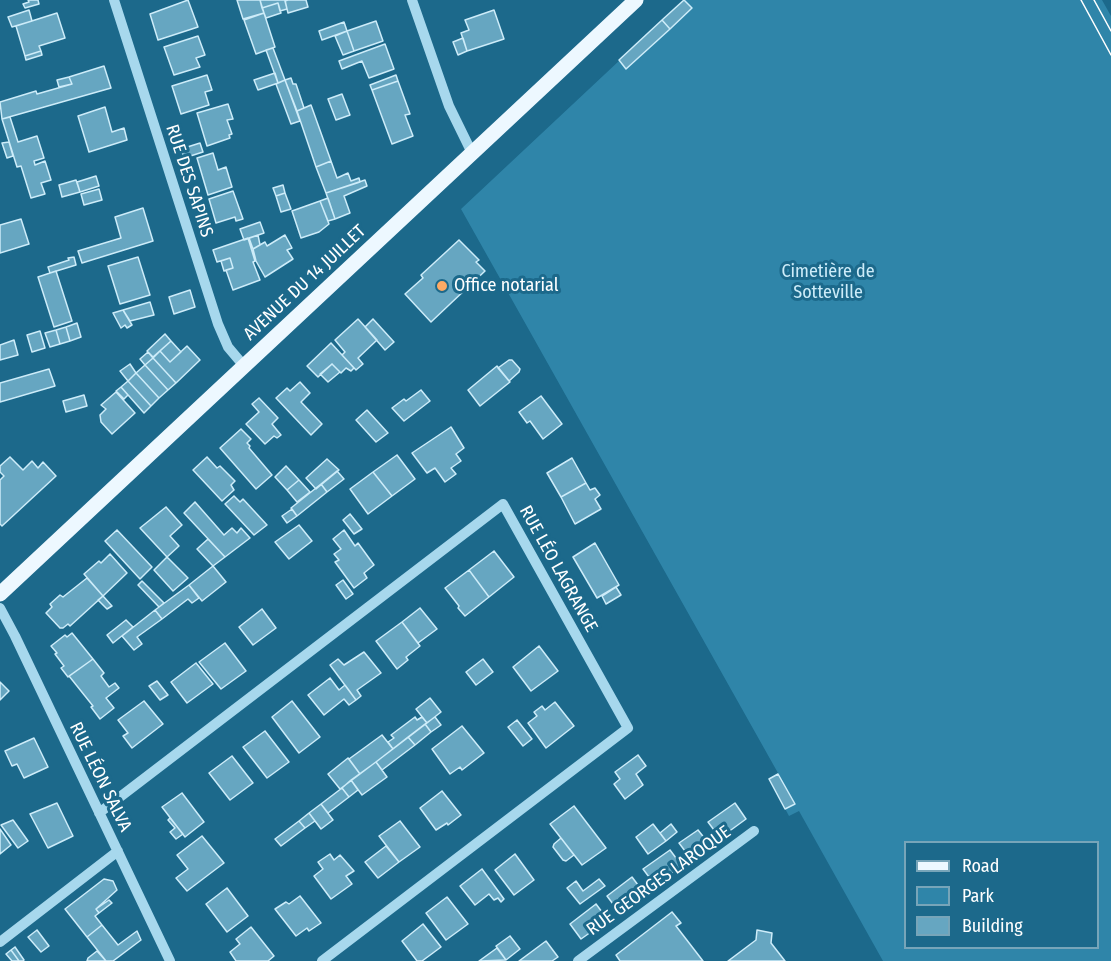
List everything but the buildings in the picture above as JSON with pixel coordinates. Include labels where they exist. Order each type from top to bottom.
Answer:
[{"type":"main road","name":"AVENUE DU 14 JUILLET","points":[[0,594],[636,0]]},
{"type":"street","name":"RUE DES SAPINS","points":[[114,0],[218,324],[228,347],[244,366]]},
{"type":"street","points":[[412,0],[449,106],[472,153]]},
{"type":"street","name":"RUE LÉO LAGRANGE","points":[[99,813],[503,504],[627,728],[322,961]]},
{"type":"street","name":"RUE LÉON SALVA","points":[[0,608],[170,961]]},
{"type":"street","name":"RUE GEORGES LAROQUE","points":[[583,960],[754,831]]},
{"type":"street","points":[[0,942],[118,851]]},
{"type":"green space","name":"Cimetière de Sotteville","points":[[684,0],[1102,0],[1111,16],[1111,961],[883,961],[799,811],[789,816],[769,779],[778,773],[461,209]]},
{"type":"tram line","points":[[1081,0],[1111,55]]},
{"type":"tram line","points":[[1094,0],[1111,31]]},
{"type":"place","name":"Office notarial","points":[[442,286]]}]
